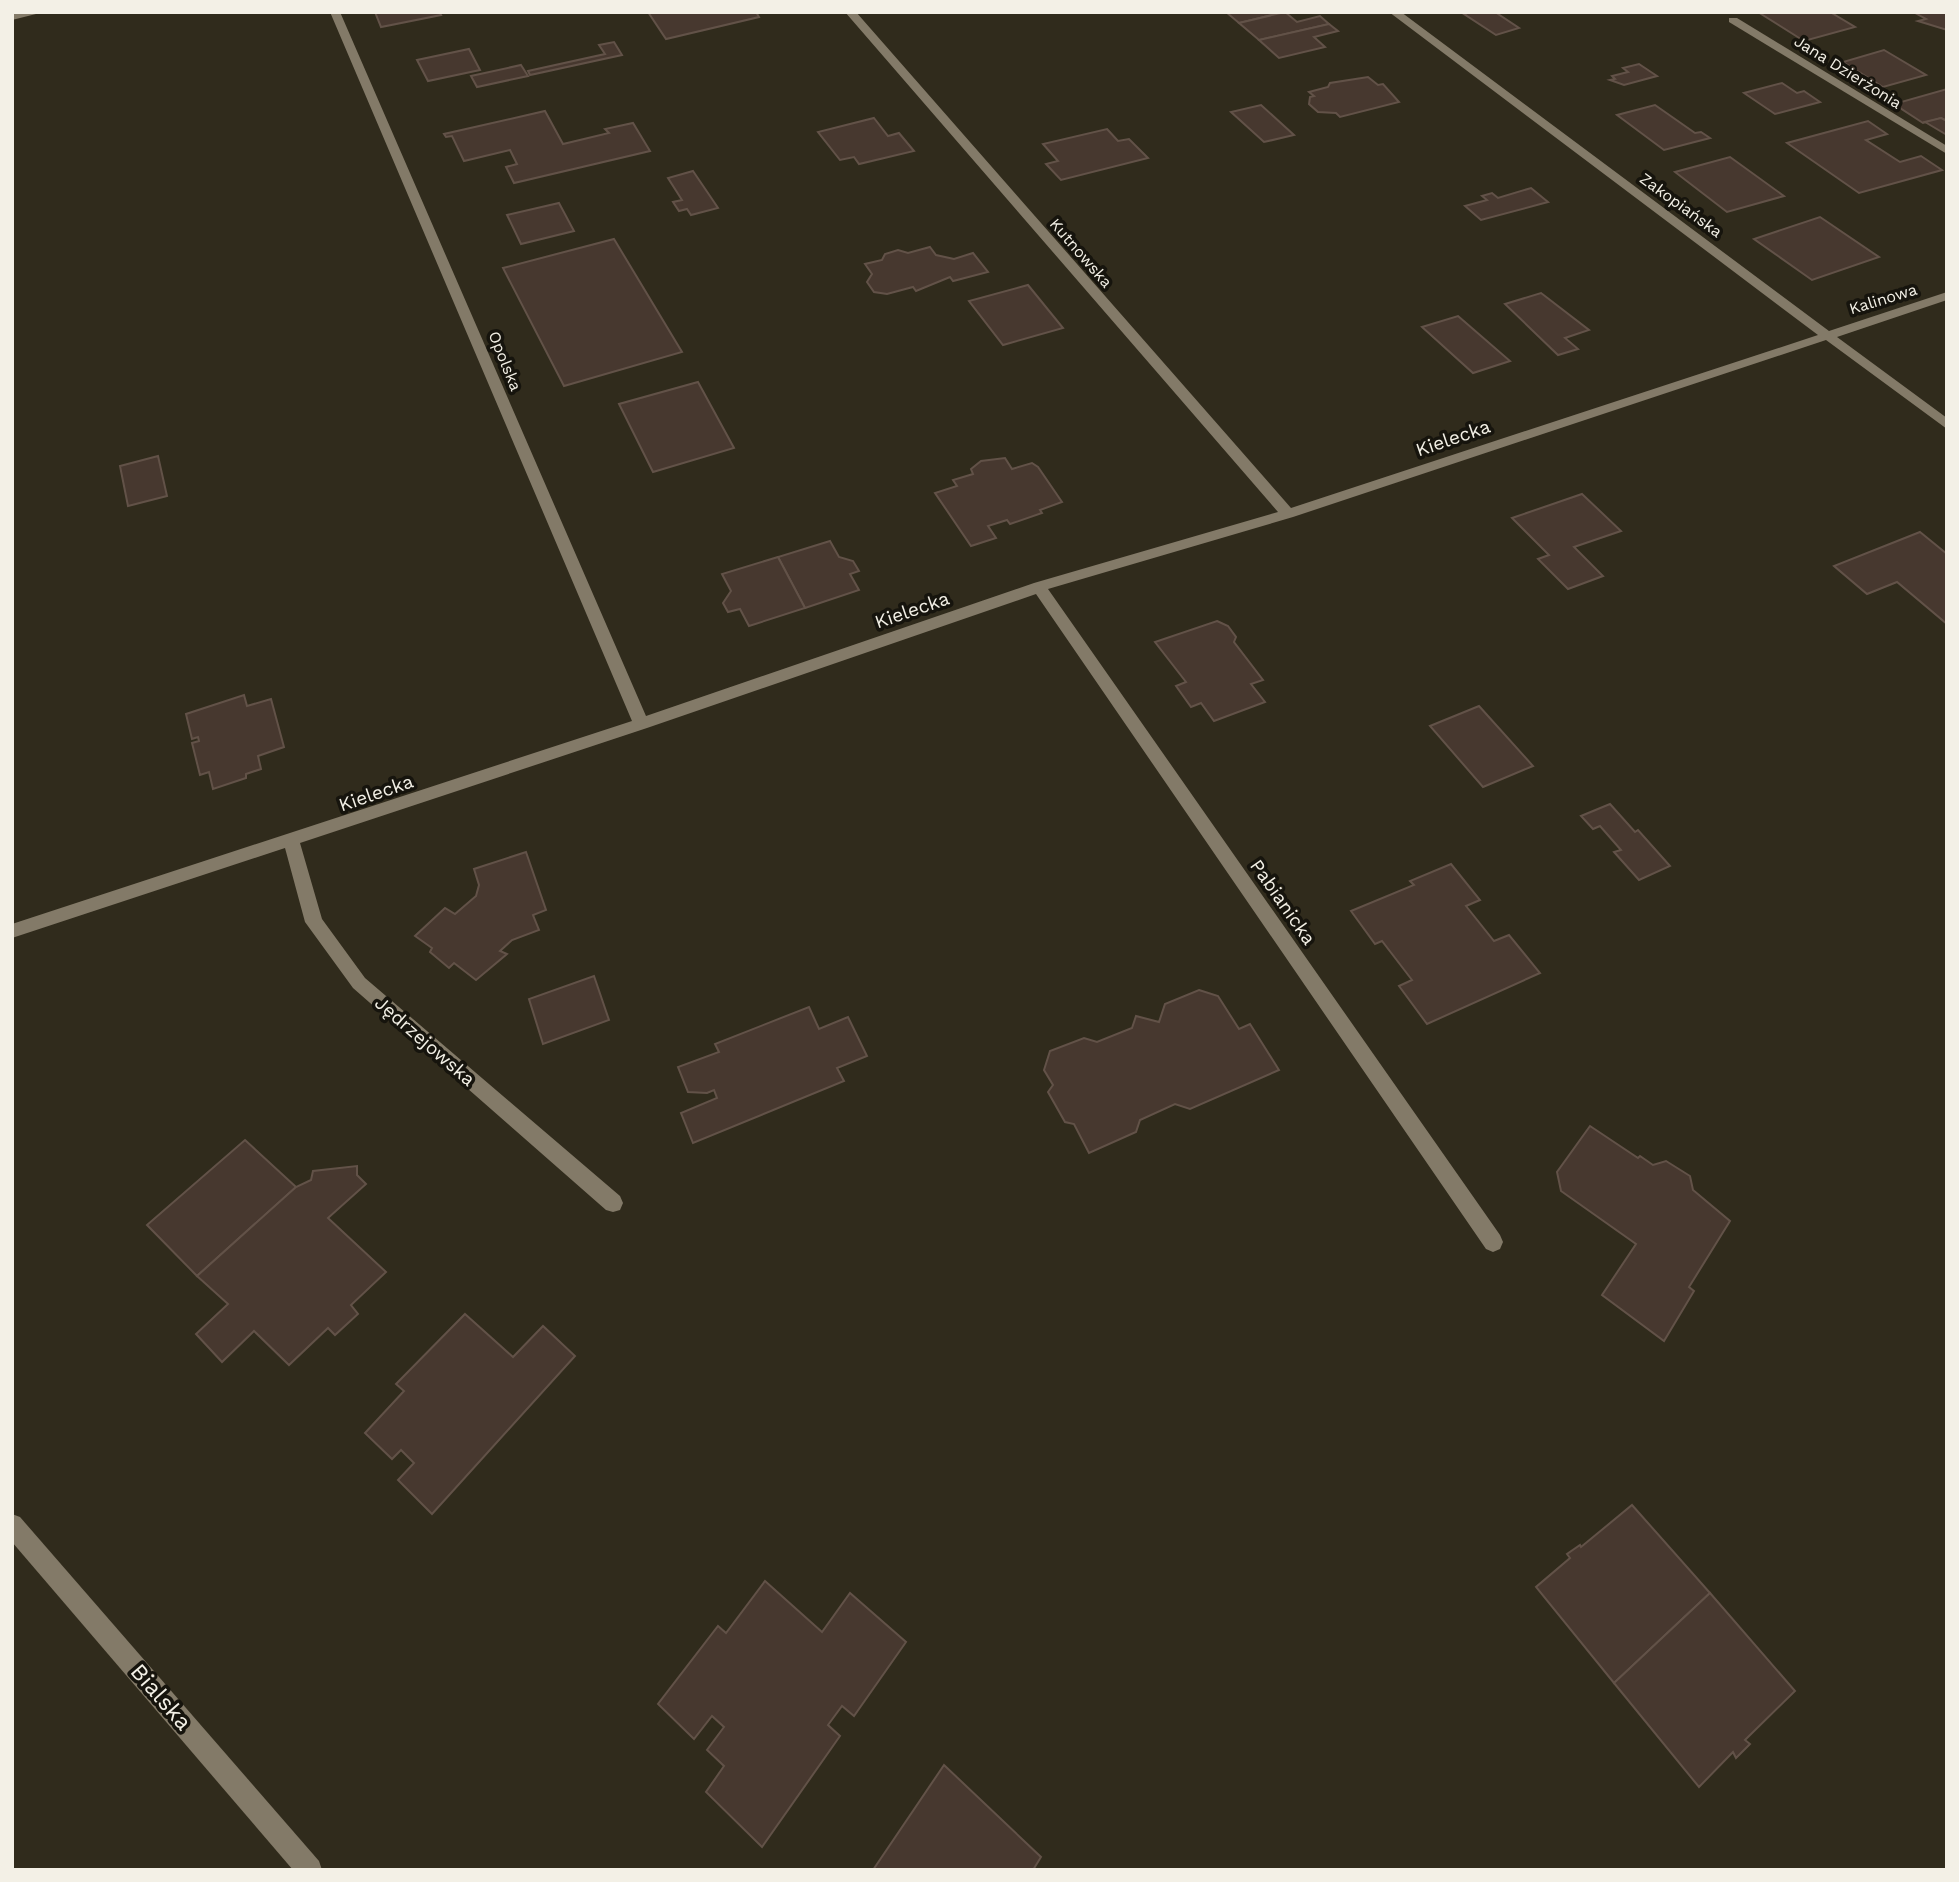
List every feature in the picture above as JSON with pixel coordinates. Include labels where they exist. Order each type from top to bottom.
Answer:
[{"type":"street","points":[[12,17],[39,12]]},
{"type":"street","name":"Opolska","points":[[335,12],[641,724]]},
{"type":"street","name":"Kutnowska","points":[[850,12],[1289,513]]},
{"type":"street","name":"Zakopiańska","points":[[1394,12],[1828,333],[1947,425]]},
{"type":"street","name":"Jana Dzierżonia","points":[[1733,20],[1947,151]]},
{"type":"street","name":"Kalinowa","points":[[1828,333],[1947,296]]},
{"type":"street","name":"Kielecka","points":[[12,932],[641,724],[1039,587],[1289,513],[1828,333]]},
{"type":"street","name":"Pabianicka","points":[[1039,587],[1493,1241]]},
{"type":"street","name":"Jędrzejowska","points":[[291,841],[314,922],[359,983],[613,1203]]},
{"type":"street","name":"Bialska","points":[[12,1525],[310,1870]]},
{"type":"building","points":[[375,12],[439,12],[441,15],[381,27]]},
{"type":"building","points":[[648,12],[756,12],[759,17],[666,39]]},
{"type":"building","points":[[1226,12],[1285,12],[1239,23]]},
{"type":"building","points":[[1285,12],[1297,22],[1320,16],[1329,24],[1259,40],[1239,23]]},
{"type":"building","points":[[1495,12],[1519,28],[1496,35],[1464,14]]},
{"type":"building","points":[[1758,12],[1830,12],[1855,27],[1804,41]]},
{"type":"building","points":[[1947,12],[1947,30],[1918,21],[1926,19],[1917,14]]},
{"type":"building","points":[[1329,24],[1338,31],[1314,37],[1325,47],[1279,58],[1259,40]]},
{"type":"building","points":[[614,42],[622,55],[530,75],[528,71],[605,54],[599,45]]},
{"type":"building","points":[[469,49],[480,70],[428,81],[417,60]]},
{"type":"building","points":[[1884,50],[1926,75],[1883,87],[1843,62]]},
{"type":"building","points":[[1639,64],[1657,76],[1624,85],[1610,80],[1615,79],[1612,76],[1628,72],[1623,68]]},
{"type":"building","points":[[521,65],[528,76],[477,87],[471,76]]},
{"type":"building","points":[[1368,77],[1378,85],[1383,84],[1399,102],[1340,117],[1336,113],[1318,112],[1309,104],[1310,97],[1314,96],[1309,92],[1328,87],[1330,83]]},
{"type":"building","points":[[1782,83],[1797,93],[1804,91],[1820,102],[1775,114],[1744,93]]},
{"type":"building","points":[[1947,89],[1947,121],[1941,118],[1923,123],[1894,104]]},
{"type":"building","points":[[1261,105],[1294,135],[1264,142],[1231,112]]},
{"type":"building","points":[[1655,105],[1695,133],[1701,132],[1710,138],[1664,150],[1617,115]]},
{"type":"building","points":[[545,111],[563,144],[609,133],[605,129],[633,123],[650,151],[514,183],[506,167],[517,164],[510,150],[464,161],[452,136],[446,137],[444,134]]},
{"type":"building","points":[[874,118],[888,136],[899,133],[914,151],[859,164],[854,157],[840,160],[818,132]]},
{"type":"building","points":[[1941,118],[1947,121],[1947,135],[1925,122]]},
{"type":"building","points":[[1868,121],[1887,134],[1866,140],[1900,162],[1921,156],[1942,170],[1859,193],[1787,143]]},
{"type":"building","points":[[1107,129],[1118,141],[1129,139],[1148,158],[1061,180],[1046,164],[1058,161],[1043,144]]},
{"type":"building","points":[[1730,157],[1784,196],[1727,212],[1675,172]]},
{"type":"building","points":[[693,171],[718,208],[691,215],[687,209],[679,211],[673,202],[682,200],[668,178]]},
{"type":"building","points":[[1531,188],[1548,202],[1481,220],[1465,206],[1487,200],[1482,196],[1492,193],[1498,198]]},
{"type":"building","points":[[559,203],[574,231],[521,244],[507,215]]},
{"type":"building","points":[[1820,217],[1879,257],[1812,280],[1754,239]]},
{"type":"building","points":[[614,239],[682,352],[564,386],[503,268]]},
{"type":"building","points":[[930,247],[936,255],[954,259],[973,253],[988,272],[953,281],[950,277],[916,291],[913,287],[887,294],[874,292],[867,282],[872,274],[865,264],[882,260],[885,254],[898,250],[908,253]]},
{"type":"building","points":[[1028,285],[1063,328],[1003,345],[969,301]]},
{"type":"building","points":[[1541,293],[1589,330],[1565,338],[1578,349],[1558,355],[1505,304]]},
{"type":"building","points":[[1458,316],[1510,361],[1473,373],[1422,327]]},
{"type":"building","points":[[698,382],[734,448],[653,472],[619,404]]},
{"type":"building","points":[[158,456],[167,496],[128,506],[120,466]]},
{"type":"building","points":[[1005,458],[1012,469],[1032,463],[1038,467],[1062,502],[1040,510],[1042,513],[1010,524],[1007,520],[988,526],[996,538],[971,546],[935,493],[957,486],[953,480],[973,474],[971,469],[981,461]]},
{"type":"building","points":[[1582,494],[1621,531],[1574,547],[1603,576],[1568,589],[1538,559],[1549,555],[1512,518]]},
{"type":"building","points":[[1920,532],[1947,554],[1947,624],[1897,582],[1867,594],[1834,566]]},
{"type":"building","points":[[830,541],[839,557],[853,561],[859,571],[850,574],[859,590],[805,608],[778,557]]},
{"type":"building","points":[[778,557],[805,608],[749,626],[740,609],[728,612],[723,603],[731,591],[722,574]]},
{"type":"building","points":[[1217,621],[1228,626],[1236,637],[1234,642],[1263,680],[1251,684],[1265,702],[1214,721],[1201,703],[1191,707],[1176,686],[1186,682],[1155,642]]},
{"type":"building","points":[[244,695],[247,706],[271,699],[284,747],[258,756],[261,769],[246,774],[246,778],[213,789],[209,772],[200,775],[192,743],[199,741],[198,737],[192,739],[186,714]]},
{"type":"building","points":[[1479,706],[1533,766],[1483,787],[1430,726]]},
{"type":"building","points":[[1610,804],[1670,866],[1639,880],[1614,852],[1621,850],[1600,826],[1593,829],[1581,816]]},
{"type":"building","points":[[526,852],[546,910],[533,915],[539,930],[512,940],[500,951],[507,954],[476,980],[454,963],[449,968],[430,952],[432,948],[415,936],[445,908],[455,914],[476,896],[479,885],[474,869]]},
{"type":"building","points":[[1451,864],[1480,900],[1466,906],[1494,941],[1509,935],[1540,973],[1427,1024],[1399,986],[1412,980],[1382,941],[1375,944],[1351,911],[1414,885],[1410,881]]},
{"type":"building","points":[[594,976],[609,1020],[543,1044],[529,999]]},
{"type":"building","points":[[1199,990],[1218,996],[1239,1029],[1250,1024],[1279,1070],[1190,1109],[1175,1104],[1140,1120],[1136,1132],[1089,1153],[1074,1124],[1065,1122],[1048,1092],[1053,1085],[1044,1070],[1050,1051],[1084,1038],[1097,1042],[1132,1028],[1136,1016],[1159,1022],[1165,1004]]},
{"type":"building","points":[[809,1007],[819,1029],[848,1017],[867,1056],[837,1068],[844,1081],[693,1143],[681,1113],[717,1098],[714,1090],[707,1093],[688,1092],[678,1067],[719,1052],[715,1044]]},
{"type":"building","points":[[1590,1126],[1638,1158],[1640,1156],[1653,1165],[1666,1161],[1690,1176],[1693,1190],[1730,1221],[1689,1287],[1694,1291],[1664,1341],[1602,1295],[1636,1244],[1561,1191],[1557,1172]]},
{"type":"building","points":[[245,1140],[296,1187],[197,1276],[147,1225]]},
{"type":"building","points":[[357,1166],[357,1175],[366,1184],[328,1218],[386,1272],[351,1305],[358,1314],[335,1335],[328,1328],[289,1365],[254,1331],[222,1362],[196,1334],[228,1304],[197,1276],[296,1187],[311,1180],[313,1171]]},
{"type":"building","points":[[465,1314],[513,1357],[543,1326],[575,1356],[432,1514],[398,1480],[414,1463],[401,1450],[392,1459],[365,1433],[404,1391],[396,1384]]},
{"type":"building","points":[[1632,1505],[1710,1593],[1614,1683],[1536,1587],[1570,1558],[1567,1554],[1580,1545],[1581,1547]]},
{"type":"building","points":[[765,1581],[822,1632],[850,1593],[906,1642],[854,1716],[842,1706],[828,1725],[840,1736],[762,1847],[706,1792],[724,1766],[707,1750],[724,1727],[712,1716],[694,1739],[658,1704],[718,1626],[726,1633]]},
{"type":"building","points":[[1710,1593],[1795,1691],[1745,1740],[1750,1744],[1736,1758],[1733,1752],[1699,1787],[1614,1683]]},
{"type":"building","points":[[944,1765],[1041,1857],[1033,1870],[873,1870]]}]
